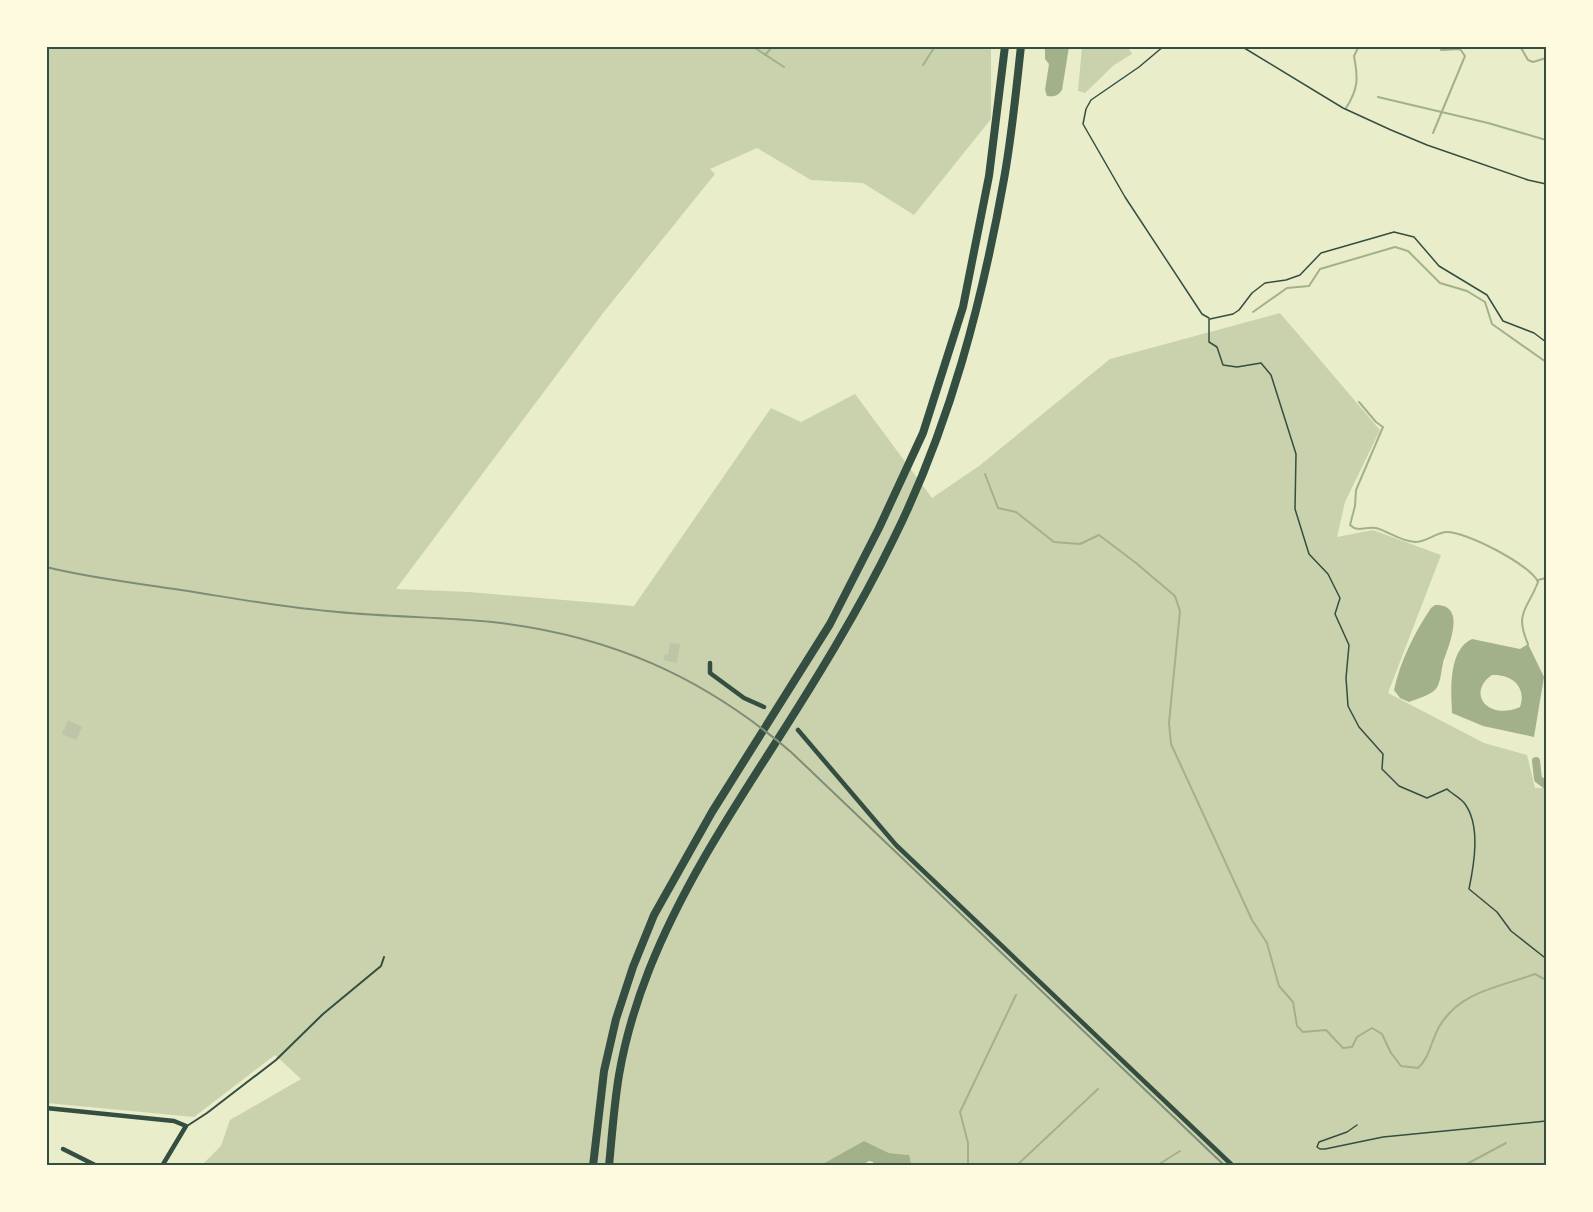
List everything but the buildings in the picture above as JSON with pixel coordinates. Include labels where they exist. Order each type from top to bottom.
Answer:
[{"type":"highway","points":[[593,1166],[604,1071],[616,1019],[633,967],[654,915],[752,747],[830,624],[879,528],[923,433],[963,307],[989,176],[1005,46]]},
{"type":"highway","points":[[609,1166],[619,1073],[648,973],[669,922],[714,838],[767,757],[848,623],[895,537],[938,439],[977,309],[1005,177],[1020,46]]},
{"type":"street","points":[[710,663],[711,673],[744,698],[764,707]]},
{"type":"street","points":[[798,730],[896,845],[1233,1166]]},
{"type":"street","points":[[46,1108],[174,1121],[186,1126],[162,1166]]},
{"type":"street","points":[[63,1149],[97,1166]]},
{"type":"lane","points":[[186,1126],[207,1113],[276,1060],[323,1014],[381,966],[384,957]]},
{"type":"path","points":[[1164,46],[1139,67],[1091,100],[1086,109],[1083,124],[1141,222],[1202,314],[1209,319],[1233,314],[1252,293],[1265,284],[1300,275],[1321,253],[1394,231],[1414,237],[1439,266],[1487,295],[1503,321],[1534,333],[1546,342]]},
{"type":"path","points":[[1241,46],[1343,108],[1391,130],[1427,145],[1528,180],[1546,184]]},
{"type":"path","points":[[1209,319],[1209,342],[1218,347],[1223,365],[1237,367],[1261,363],[1271,375],[1296,454],[1295,509],[1309,554],[1328,574],[1340,598],[1335,614],[1349,645],[1346,678],[1348,706],[1359,727],[1383,754],[1382,769],[1399,786],[1427,798],[1447,789],[1466,804],[1473,824],[1475,859],[1469,889],[1497,912],[1511,932],[1544,957]]},
{"type":"path","points":[[1357,1125],[1347,1132],[1319,1142],[1317,1146],[1325,1149],[1383,1137],[1546,1121]]},
{"type":"shaded area","points":[[47,47],[991,47],[991,119],[914,215],[863,183],[811,180],[757,148],[710,169],[715,174],[603,313],[396,589],[469,592],[634,606],[771,408],[801,422],[855,394],[932,498],[979,466],[1110,359],[1280,313],[1380,430],[1345,502],[1337,537],[1373,530],[1441,555],[1388,693],[1484,743],[1527,755],[1535,788],[1546,788],[1546,1165],[909,1166],[911,1163],[908,1155],[889,1153],[864,1141],[821,1166],[202,1165],[221,1146],[230,1120],[301,1079],[275,1055],[194,1117],[47,1103]]},
{"type":"shaded area","points":[[1045,47],[1069,47],[1062,90],[1054,96],[1047,96],[1045,90],[1049,64],[1045,59]]},
{"type":"shaded area","points":[[1082,47],[1128,47],[1132,54],[1114,65],[1085,93],[1078,91]]},
{"type":"shaded area","points":[[1435,605],[1451,611],[1453,619],[1453,628],[1440,680],[1430,694],[1409,702],[1400,698],[1394,690],[1404,658],[1414,637]]},
{"type":"shaded area","points":[[1472,639],[1520,649],[1528,644],[1544,677],[1534,737],[1483,726],[1452,713],[1453,672],[1455,661],[1464,644]],"holes":[[[1492,675],[1499,675],[1516,683],[1521,693],[1520,707],[1498,710],[1484,703],[1481,697],[1484,682]]]},
{"type":"shaded area","points":[[864,1141],[889,1153],[909,1155],[911,1163],[909,1165],[875,1166],[869,1161],[862,1165],[821,1165]]},
{"type":"waterway","points":[[752,46],[784,67]]},
{"type":"waterway","points":[[765,55],[773,46]]},
{"type":"waterway","points":[[923,65],[934,48],[933,46]]},
{"type":"waterway","points":[[1346,108],[1355,88],[1357,76],[1354,56],[1359,46]]},
{"type":"waterway","points":[[1520,46],[1528,60],[1533,62],[1546,58]]},
{"type":"waterway","points":[[1433,133],[1465,56],[1460,49],[1441,50]]},
{"type":"waterway","points":[[1378,97],[1488,123],[1546,140]]},
{"type":"waterway","points":[[1253,312],[1287,288],[1309,286],[1320,269],[1395,247],[1408,251],[1440,283],[1467,291],[1485,302],[1492,324],[1546,362]]},
{"type":"waterway","points":[[1359,402],[1383,427],[1356,490],[1350,525],[1359,529],[1376,528],[1415,542],[1446,532],[1455,533],[1482,543],[1511,558],[1533,575],[1538,582],[1522,617],[1528,644]]},
{"type":"waterway","points":[[985,474],[998,508],[1016,512],[1054,542],[1080,544],[1099,535],[1175,596],[1180,611],[1169,723],[1171,744],[1252,920],[1267,943],[1279,986],[1293,1002],[1297,1026],[1303,1032],[1326,1030],[1343,1048],[1352,1047],[1357,1037],[1372,1028],[1382,1034],[1391,1053],[1401,1066],[1418,1068],[1428,1054],[1439,1027],[1458,1005],[1482,992],[1535,974],[1546,980]]},
{"type":"waterway","points":[[1538,580],[1546,578]]},
{"type":"waterway","points":[[1536,761],[1538,779],[1546,785]]},
{"type":"waterway","points":[[968,1166],[968,1143],[960,1112],[1016,995]]},
{"type":"waterway","points":[[1016,1166],[1098,1089]]},
{"type":"waterway","points":[[1463,1166],[1506,1143]]},
{"type":"waterway","points":[[1156,1166],[1180,1151]]},
{"type":"railway","points":[[46,567],[96,577],[298,608],[357,614],[473,620],[535,628],[615,649],[652,663],[688,681],[723,701],[791,752],[1225,1166]]}]
